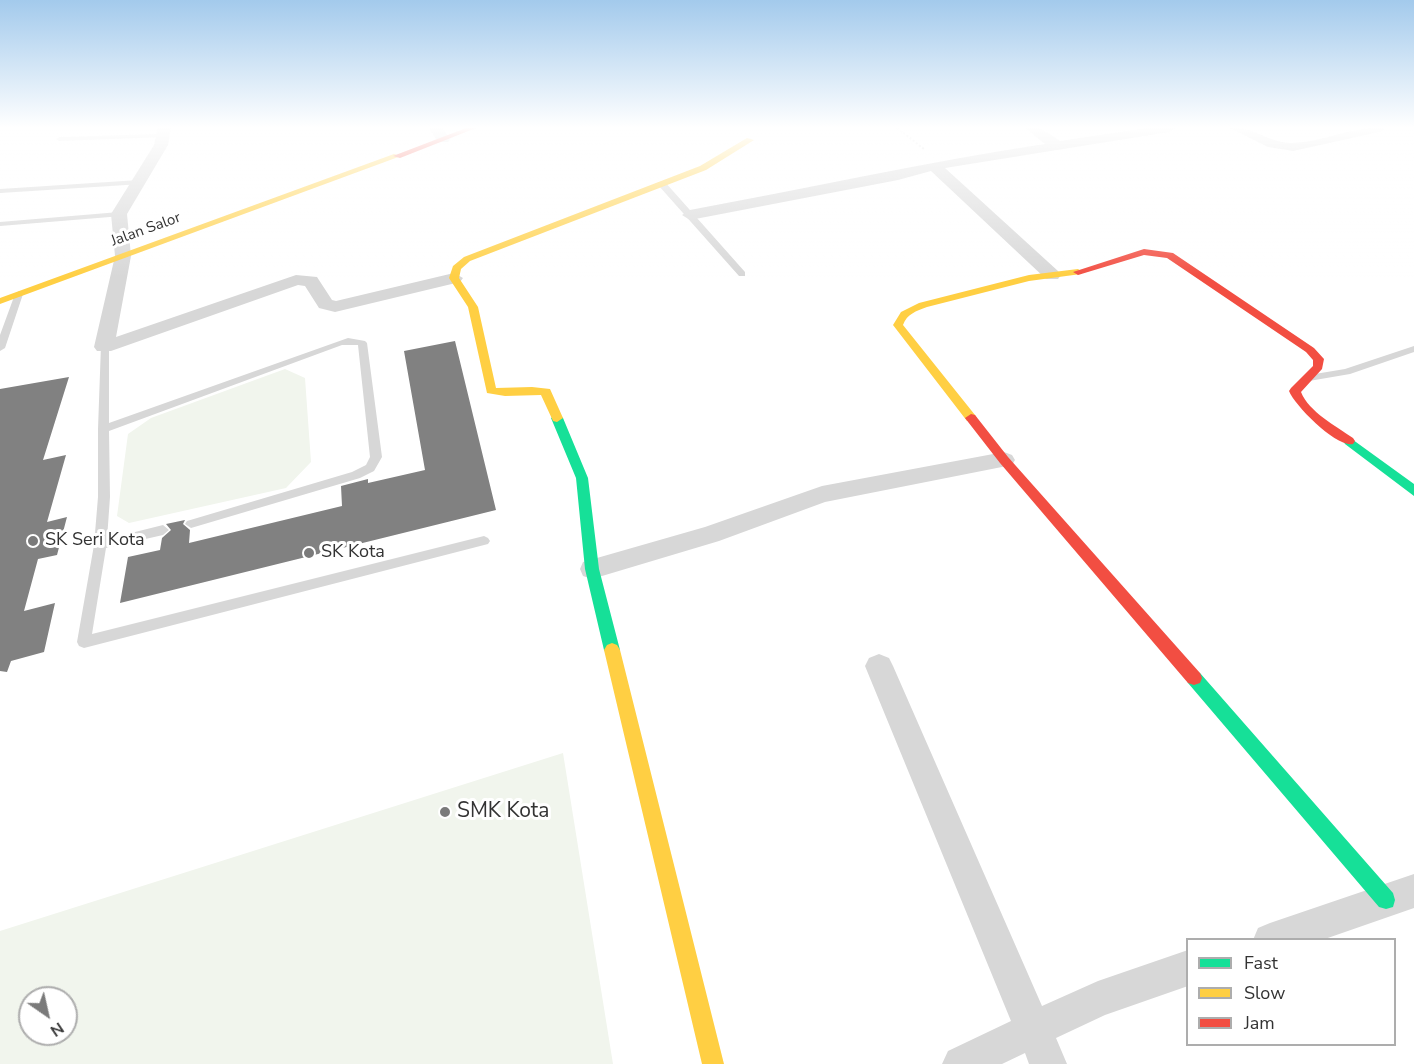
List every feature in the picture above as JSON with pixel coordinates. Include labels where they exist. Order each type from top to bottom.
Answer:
[{"type":"street","points":[[104,347],[123,256],[119,214],[142,178]]},
{"type":"street","name":"Jalan Salor","points":[[0,301],[324,178]]},
{"type":"street","points":[[678,178],[467,259],[456,268],[454,278],[473,307],[480,330],[491,390],[505,393],[540,389],[550,396],[582,478],[592,569],[713,1064]]},
{"type":"street","points":[[690,215],[876,178]]},
{"type":"street","points":[[952,178],[1052,275]]},
{"type":"street","points":[[1273,938],[1400,895],[1004,460],[898,325],[900,317],[906,311],[922,304],[1029,278],[1078,272],[1144,252],[1170,255],[1310,350],[1319,359],[1318,367],[1294,391],[1296,397],[1307,409],[1414,491]]},
{"type":"street","points":[[104,347],[296,280],[311,281],[325,304],[335,307],[454,278]]},
{"type":"street","points":[[592,569],[710,535],[822,494],[1004,460]]},
{"type":"street","points":[[879,666],[1048,1064]]},
{"type":"street","points":[[961,1064],[1098,999],[1186,969]]},
{"type":"lane","points":[[0,191],[139,182]]},
{"type":"lane","points":[[662,184],[742,274]]},
{"type":"lane","points":[[0,224],[119,214]]},
{"type":"lane","points":[[0,348],[20,294]]},
{"type":"lane","points":[[103,429],[348,340],[362,343],[376,457],[370,468],[356,475],[190,524]]},
{"type":"lane","points":[[104,347],[104,497],[100,545],[84,642],[484,541]]},
{"type":"lane","points":[[1304,379],[1347,372],[1414,349]]},
{"type":"lane","points":[[100,545],[163,530]]},
{"type":"shaded area","points":[[285,369],[305,378],[311,462],[286,488],[129,523],[117,516],[128,434],[151,418]]},
{"type":"shaded area","name":"SMK Kota","points":[[563,753],[613,1064],[0,1064],[0,931]]},
{"type":"building","points":[[455,341],[496,510],[120,603],[128,557],[160,550],[162,538],[171,530],[166,524],[185,520],[183,524],[190,530],[189,543],[342,506],[341,486],[368,479],[368,483],[425,470],[404,351]]},
{"type":"building","points":[[69,377],[43,460],[66,455],[47,522],[67,517],[57,555],[38,559],[24,611],[55,603],[44,652],[11,661],[7,672],[0,671],[0,389]]},
{"type":"traffic: fast","points":[[557,418],[582,478],[592,569],[612,650]]},
{"type":"traffic: fast","points":[[1349,441],[1414,491]]},
{"type":"traffic: fast","points":[[1194,678],[1386,900]]},
{"type":"traffic: slow","points":[[0,301],[338,178]]},
{"type":"traffic: slow","points":[[557,418],[546,392],[491,390],[473,307],[454,278],[456,268],[467,259],[678,178]]},
{"type":"traffic: slow","points":[[971,418],[898,325],[902,317],[923,305],[1029,278],[1078,272]]},
{"type":"traffic: slow","points":[[612,650],[713,1064]]},
{"type":"traffic: jam","points":[[1078,272],[1144,252],[1170,255],[1310,350],[1319,359],[1318,367],[1295,391],[1309,411],[1349,441]]},
{"type":"traffic: jam","points":[[971,418],[1004,460],[1194,678]]},
{"type":"place","name":"SK Seri Kota","points":[[33,541]]},
{"type":"place","name":"SK Kota","points":[[309,553]]},
{"type":"place","name":"SMK Kota","points":[[445,812]]}]
